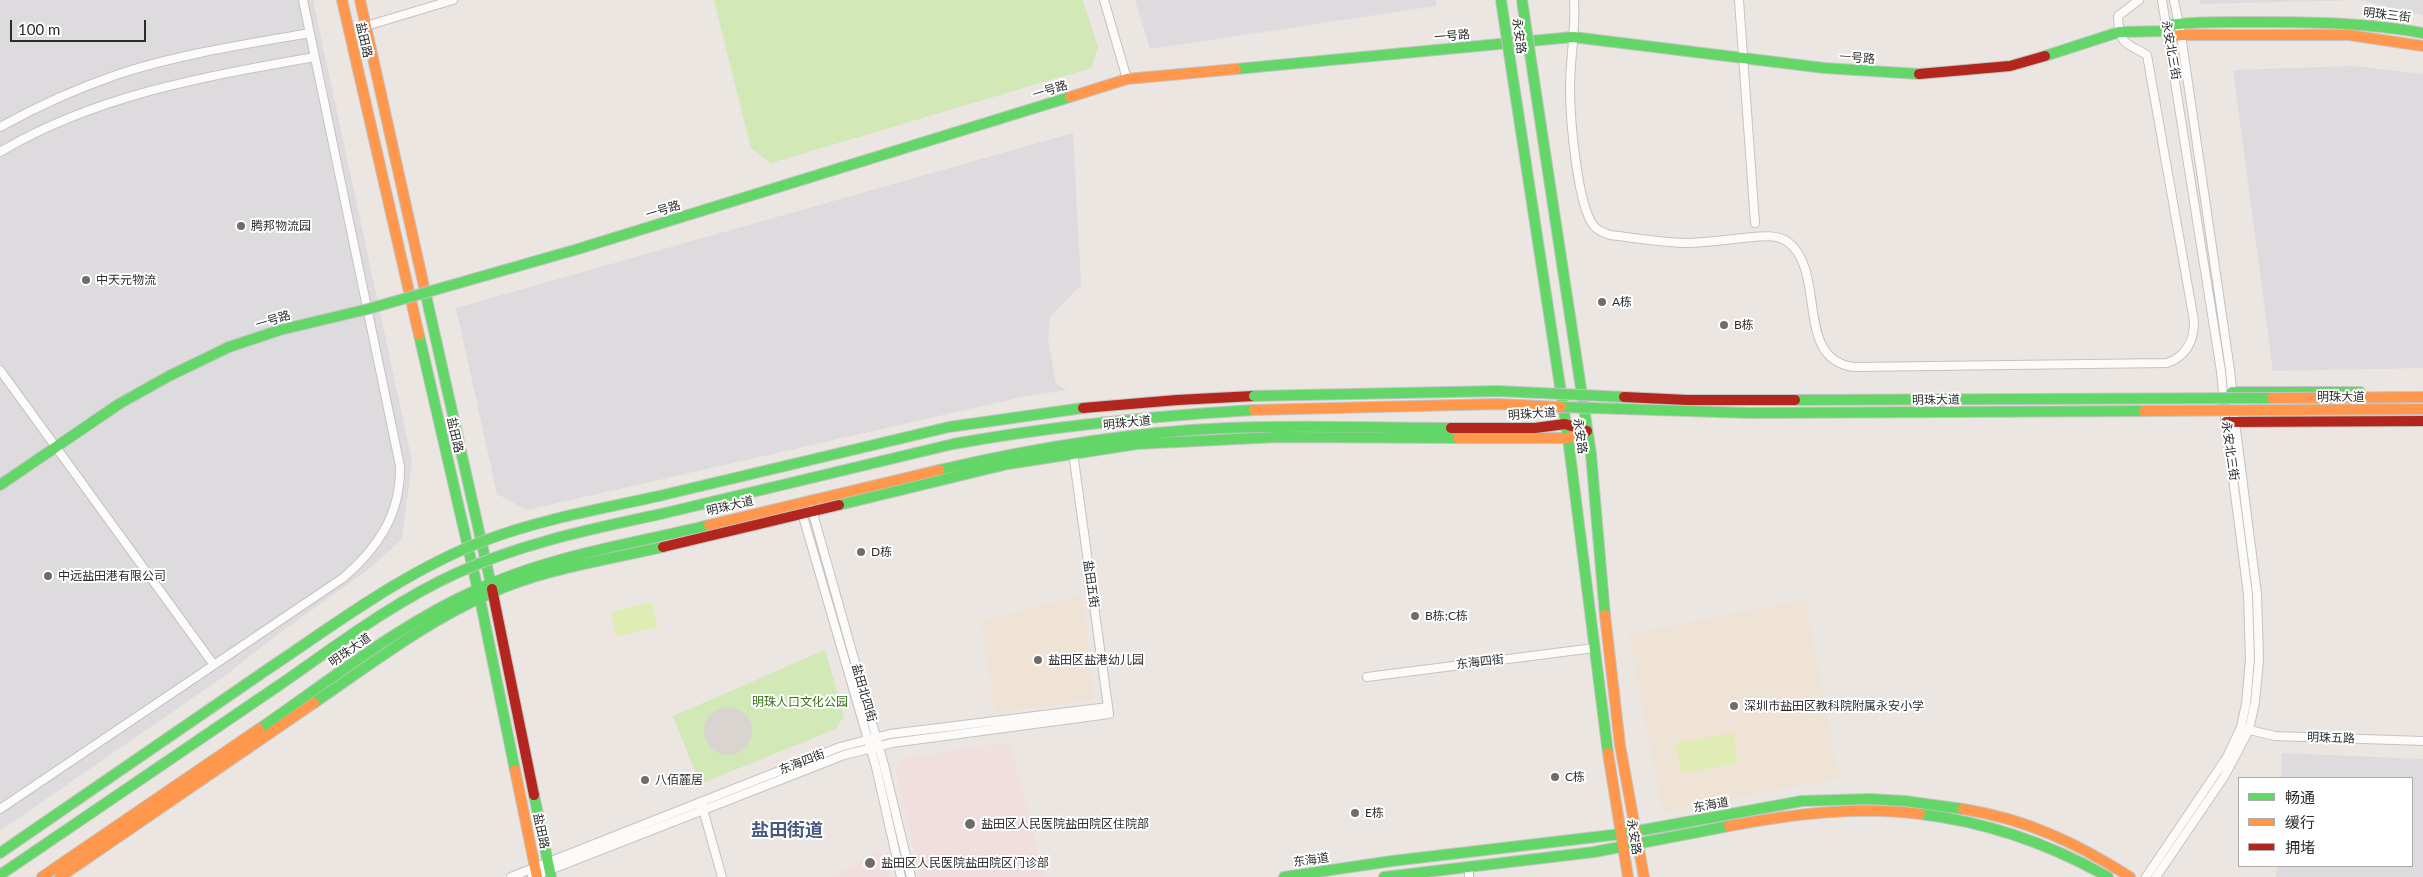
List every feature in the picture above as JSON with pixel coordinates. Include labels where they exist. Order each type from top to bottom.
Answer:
[{"type":"street","points":[[0,809],[343,578],[371,552],[392,518],[401,482],[400,466],[303,0]]},
{"type":"street","name":"盐田路","points":[[342,0],[479,594],[535,874]]},
{"type":"street","name":"盐田路","points":[[360,0],[492,588],[549,869]]},
{"type":"street","points":[[366,26],[454,0]]},
{"type":"street","points":[[1104,0],[1127,79]]},
{"type":"street","name":"永安路","points":[[1501,0],[1568,438],[1594,648],[1628,877]]},
{"type":"street","name":"永安路","points":[[1522,0],[1587,432],[1620,745],[1644,877]]},
{"type":"street","points":[[1574,0],[1570,112],[1577,171],[1588,216],[1594,227],[1602,233],[1610,235],[1689,243],[1768,236],[1788,241],[1802,259],[1820,342],[1827,355],[1842,366],[2167,363],[2178,359],[2186,351],[2194,332],[2194,321],[2147,55],[2122,41],[2119,32],[2118,16],[2139,0]]},
{"type":"street","points":[[1739,0],[1755,222]]},
{"type":"street","name":"永安北三街","points":[[2162,0],[2170,29],[2221,371],[2224,403],[2230,422]]},
{"type":"street","name":"永安北三街","points":[[2170,29],[2174,0]]},
{"type":"street","name":"明珠三街","points":[[2170,29],[2320,22],[2380,26],[2423,33]]},
{"type":"street","name":"一号路","points":[[0,485],[119,404],[169,376],[229,347],[280,330],[368,309],[578,250],[1127,79],[1573,37],[1824,68],[1929,75],[2010,66],[2072,49],[2119,32],[2170,29]]},
{"type":"street","name":"明珠三街","points":[[2170,29],[2181,35],[2349,35],[2423,46]]},
{"type":"street","points":[[0,127],[67,94],[120,74],[231,47],[310,33]]},
{"type":"street","name":"永安北三街","points":[[2156,877],[2224,777],[2245,729],[2250,623],[2230,422],[2232,392],[2181,35]]},
{"type":"street","points":[[0,152],[48,126],[108,103],[235,71],[315,57]]},
{"type":"street","points":[[0,370],[214,665]]},
{"type":"street","name":"明珠大道","points":[[0,853],[268,669],[386,591],[451,556],[521,528],[949,428],[993,420],[1112,405],[1193,398],[1254,396],[1498,392],[1687,400],[2423,397]]},
{"type":"street","points":[[2224,403],[2232,392]]},
{"type":"street","name":"明珠大道","points":[[2232,392],[2423,392]]},
{"type":"street","name":"明珠大道","points":[[0,875],[394,608],[457,574],[525,547],[584,531],[953,444],[1077,424],[1191,413],[1498,404],[1685,412],[1838,413],[2423,409]]},
{"type":"street","name":"明珠大道","points":[[2230,422],[2423,421]]},
{"type":"street","name":"明珠大道","points":[[42,877],[425,615],[584,554],[1007,454],[1096,439],[1226,428],[1535,428],[1565,424],[1587,432]]},
{"type":"street","name":"明珠大道","points":[[492,588],[1008,464],[1073,453],[1137,444],[1226,438],[1568,438],[1587,432]]},
{"type":"street","name":"盐田五街","points":[[1073,453],[1109,711]]},
{"type":"street","name":"盐田北四街","points":[[807,512],[877,738],[911,877]]},
{"type":"street","name":"盐田北四街","points":[[807,512],[868,740],[901,877]]},
{"type":"street","name":"明珠大道","points":[[60,877],[401,643],[479,594]]},
{"type":"street","name":"东海四街","points":[[1366,677],[1594,648]]},
{"type":"street","name":"东海四街","points":[[549,869],[700,801],[840,747],[877,738],[1109,711]]},
{"type":"street","name":"东海四街","points":[[511,877],[535,874],[549,869],[844,755],[879,746],[1109,711]]},
{"type":"street","name":"永安北三街","points":[[2146,877],[2217,774],[2245,729]]},
{"type":"street","name":"明珠五路","points":[[2245,729],[2275,736],[2423,741]]},
{"type":"street","name":"东海道","points":[[1284,877],[1392,861],[1621,834],[1802,801],[1870,800],[1924,804],[1982,812],[2039,829],[2084,848],[2130,877]]},
{"type":"street","points":[[700,801],[722,877]]},
{"type":"street","name":"东海道","points":[[1384,877],[1469,872],[1826,811],[1893,812],[1939,817],[2010,832],[2061,851],[2108,877]]},
{"type":"shaded area","points":[[0,0],[313,0],[412,461],[402,539],[369,569],[281,632],[223,677],[0,831]]},
{"type":"shaded area","points":[[1135,0],[1436,0],[1436,6],[1150,49]]},
{"type":"shaded area","points":[[2200,0],[2360,0],[2200,4]]},
{"type":"shaded area","points":[[2360,0],[2423,0],[2423,15]]},
{"type":"shaded area","points":[[2354,66],[2423,74],[2423,368],[2273,371],[2233,70]]},
{"type":"shaded area","points":[[1073,133],[1081,285],[1050,317],[1048,339],[1056,384],[1067,390],[1022,397],[527,510],[497,494],[456,308]]},
{"type":"shaded area","name":"盐田区盐港幼儿园","points":[[1083,595],[1093,699],[995,713],[981,621]]},
{"type":"shaded area","name":"深圳市盐田区教科院附属永安小学","points":[[1805,600],[1839,778],[1663,812],[1629,634]]},
{"type":"shaded area","points":[[723,707],[733,707],[742,711],[748,717],[751,722],[751,740],[742,751],[733,755],[723,755],[714,751],[708,745],[704,736],[704,726],[708,717],[714,711]]},
{"type":"shaded area","name":"盐田区人民医院盐田院区住院部","points":[[1009,742],[1045,877],[921,877],[896,772],[900,763],[906,758]]},
{"type":"shaded area","points":[[2282,753],[2423,759],[2423,877],[2276,877],[2277,867],[2413,867],[2413,777],[2281,777]]},
{"type":"shaded area","name":"盐田区人民医院盐田院区门诊部","points":[[881,850],[888,877],[831,877]]},
{"type":"green space","points":[[714,0],[1083,0],[1098,47],[1091,68],[771,163],[751,148]]},
{"type":"green space","points":[[652,602],[658,627],[616,636],[611,612]]},
{"type":"green space","name":"明珠人口文化公园","points":[[825,650],[844,716],[836,729],[700,784],[673,716]]},
{"type":"green space","points":[[1733,733],[1738,763],[1681,773],[1676,743]]},
{"type":"traffic: fast","points":[[1501,0],[1511,66]]},
{"type":"traffic: fast","points":[[1522,0],[1532,67]]},
{"type":"traffic: fast","points":[[2167,25],[2213,22],[2321,23],[2362,25],[2423,33]]},
{"type":"traffic: fast","points":[[2045,56],[2119,32],[2168,31]]},
{"type":"traffic: fast","points":[[1236,69],[1573,37],[1824,68],[1919,74]]},
{"type":"traffic: fast","points":[[1511,66],[1568,438],[1608,753]]},
{"type":"traffic: fast","points":[[1532,67],[1591,454],[1605,615]]},
{"type":"traffic: fast","points":[[578,249],[1070,97]]},
{"type":"traffic: fast","points":[[229,347],[280,330],[368,309],[578,249]]},
{"type":"traffic: fast","points":[[425,291],[492,589]]},
{"type":"traffic: fast","points":[[419,335],[480,599],[515,770]]},
{"type":"traffic: fast","points":[[0,485],[119,404],[169,376],[229,347]]},
{"type":"traffic: fast","points":[[1254,396],[1498,391],[1624,397]]},
{"type":"traffic: fast","points":[[2224,403],[2232,392],[2360,392]]},
{"type":"traffic: fast","points":[[1795,400],[2272,398]]},
{"type":"traffic: fast","points":[[1561,407],[1750,413],[2144,411]]},
{"type":"traffic: fast","points":[[659,496],[949,427],[1083,408]]},
{"type":"traffic: fast","points":[[661,514],[953,444],[1103,422],[1254,410]]},
{"type":"traffic: fast","points":[[939,470],[1046,448],[1154,433],[1227,428],[1283,427],[1451,428]]},
{"type":"traffic: fast","points":[[839,505],[1008,464],[1137,444],[1278,437],[1458,438]]},
{"type":"traffic: fast","points":[[268,669],[374,598],[428,566],[457,552],[529,526],[659,496]]},
{"type":"traffic: fast","points":[[278,686],[343,640],[410,597],[457,573],[482,562],[532,545],[583,531],[661,514]]},
{"type":"traffic: fast","points":[[259,729],[392,637],[447,604],[476,590],[532,568],[591,552],[709,525]]},
{"type":"traffic: fast","points":[[314,703],[422,630],[467,604],[491,593],[553,572],[663,547]]},
{"type":"traffic: fast","points":[[0,853],[268,669]]},
{"type":"traffic: fast","points":[[0,875],[278,686]]},
{"type":"traffic: fast","points":[[534,795],[551,877]]},
{"type":"traffic: fast","points":[[1284,877],[1392,861],[1621,834],[1802,801],[1870,799],[1905,801],[1963,809]]},
{"type":"traffic: fast","points":[[1920,814],[1969,823],[2017,836],[2064,854],[2108,877]]},
{"type":"traffic: fast","points":[[1384,877],[1594,852],[1729,826]]},
{"type":"traffic: slow","points":[[342,0],[419,335]]},
{"type":"traffic: slow","points":[[360,0],[425,291]]},
{"type":"traffic: slow","points":[[2169,37],[2181,35],[2349,35],[2423,46]]},
{"type":"traffic: slow","points":[[1070,97],[1127,79],[1236,69]]},
{"type":"traffic: slow","points":[[2272,398],[2423,397]]},
{"type":"traffic: slow","points":[[1254,410],[1498,404],[1561,407]]},
{"type":"traffic: slow","points":[[2144,411],[2423,409]]},
{"type":"traffic: slow","points":[[1458,438],[1568,438],[1587,431]]},
{"type":"traffic: slow","points":[[709,525],[939,470]]},
{"type":"traffic: slow","points":[[1605,615],[1620,745],[1644,877]]},
{"type":"traffic: slow","points":[[60,877],[314,703]]},
{"type":"traffic: slow","points":[[42,877],[259,729]]},
{"type":"traffic: slow","points":[[1608,753],[1628,877]]},
{"type":"traffic: slow","points":[[515,770],[537,877]]},
{"type":"traffic: slow","points":[[1963,809],[2008,819],[2050,834],[2090,853],[2130,877]]},
{"type":"traffic: slow","points":[[1729,826],[1824,812],[1872,811],[1920,814]]},
{"type":"traffic: jam","points":[[1919,74],[2010,66],[2045,56]]},
{"type":"traffic: jam","points":[[1083,408],[1254,396]]},
{"type":"traffic: jam","points":[[1624,397],[1687,400],[1795,400]]},
{"type":"traffic: jam","points":[[2226,422],[2423,421]]},
{"type":"traffic: jam","points":[[1451,428],[1535,428],[1565,424],[1587,431]]},
{"type":"traffic: jam","points":[[663,547],[839,505]]},
{"type":"traffic: jam","points":[[492,589],[534,795]]},
{"type":"place","name":"腾邦物流园","points":[[241,226]]},
{"type":"place","name":"中天元物流","points":[[86,280]]},
{"type":"place","name":"A栋","points":[[1602,302]]},
{"type":"place","name":"B栋","points":[[1724,325]]},
{"type":"place","name":"D栋","points":[[861,552]]},
{"type":"place","name":"中远盐田港有限公司","points":[[48,576]]},
{"type":"place","name":"B栋;C栋","points":[[1415,616]]},
{"type":"place","name":"盐田区盐港幼儿园","points":[[1038,660]]},
{"type":"place","name":"深圳市盐田区教科院附属永安小学","points":[[1734,706]]},
{"type":"place","name":"C栋","points":[[1555,777]]},
{"type":"place","name":"八佰麓居","points":[[645,780]]},
{"type":"place","name":"E栋","points":[[1355,813]]},
{"type":"place","name":"盐田区人民医院盐田院区住院部","points":[[970,824]]},
{"type":"place","name":"盐田区人民医院盐田院区门诊部","points":[[870,863]]},
{"type":"district","name":"盐田街道","points":[[787,830]]}]
